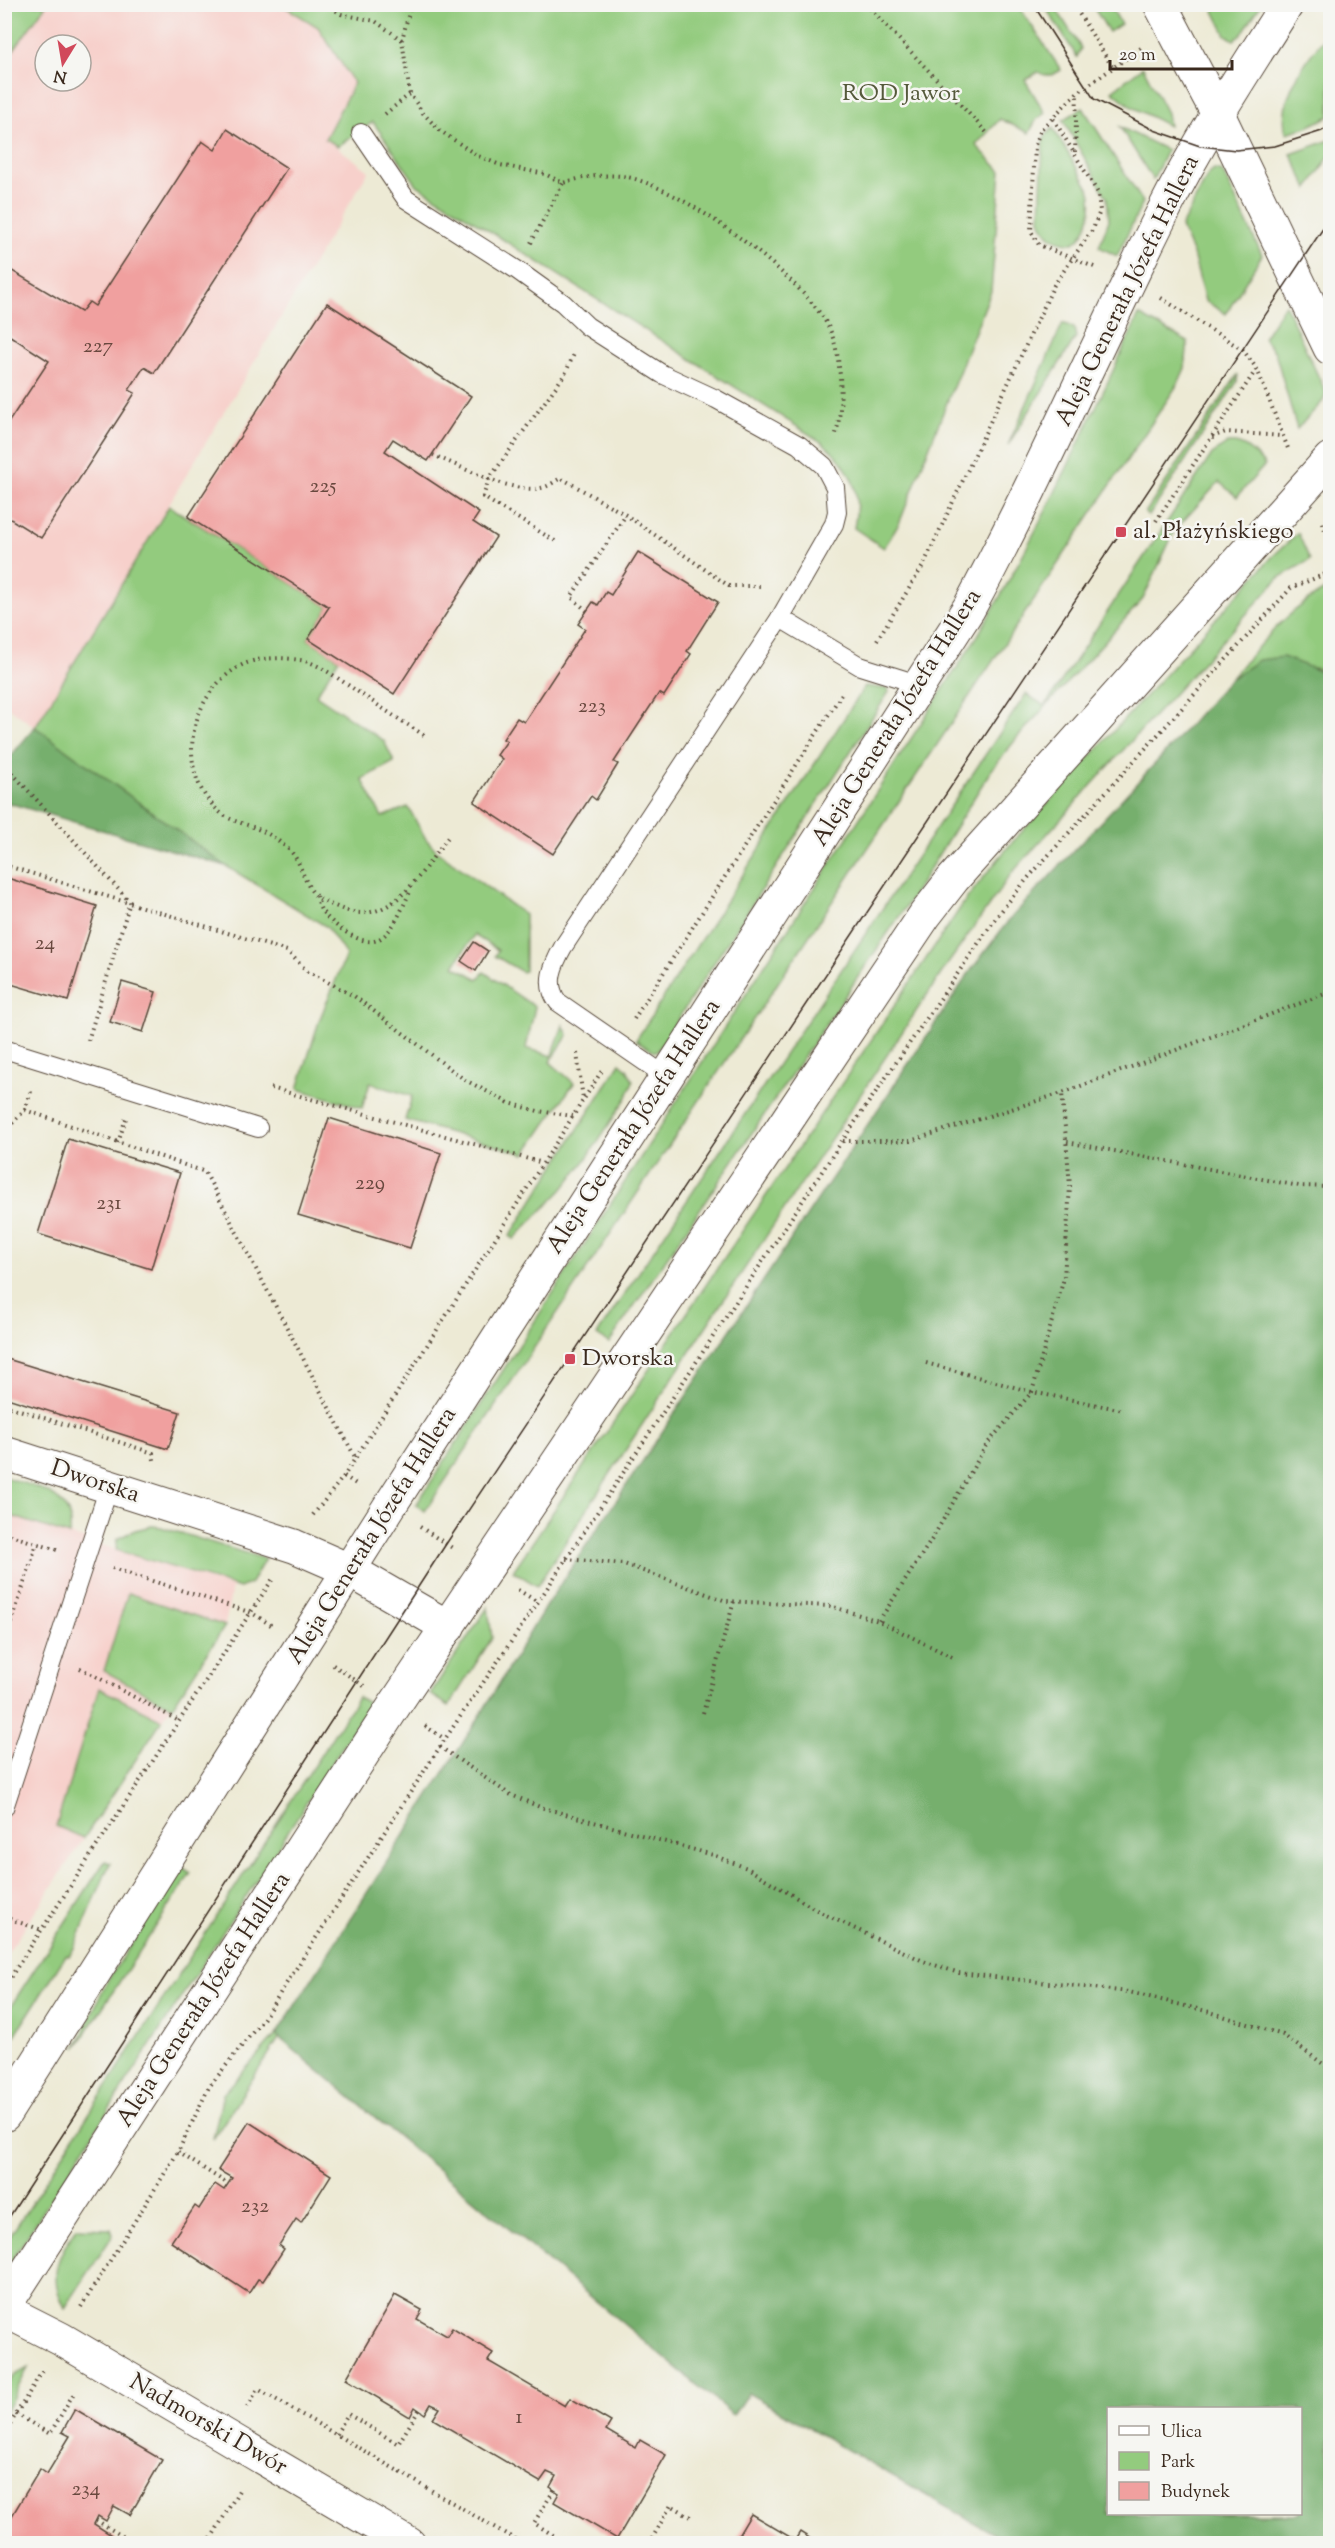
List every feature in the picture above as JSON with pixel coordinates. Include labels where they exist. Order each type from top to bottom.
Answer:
[{"type":"street","name":"Aleja Generała Józefa Hallera","points":[[4,2115],[389,1507],[969,608],[1010,531],[1162,214],[1218,114],[1287,4]]},
{"type":"street","points":[[1165,15],[1218,114],[1316,284],[1330,348]]},
{"type":"street","name":"Aleja Generała Józefa Hallera","points":[[4,2308],[394,1706],[925,915],[953,879],[1330,459]]},
{"type":"street","name":"Dworska","points":[[4,1453],[294,1545],[349,1570],[448,1627]]},
{"type":"street","name":"Nadmorski Dwór","points":[[4,2308],[61,2339],[410,2544]]},
{"type":"lane","points":[[361,133],[406,199],[517,270],[563,303],[587,326],[662,374],[716,399],[799,445],[824,466],[835,487],[837,512],[826,539],[791,600],[556,961],[550,983],[552,994],[568,1010],[667,1077]]},
{"type":"lane","points":[[780,618],[860,666],[921,685]]},
{"type":"lane","points":[[4,1049],[258,1128]]},
{"type":"lane","points":[[4,1808],[109,1486]]},
{"type":"path","points":[[326,4],[341,14],[375,21],[402,40]]},
{"type":"path","points":[[411,4],[402,40],[410,94],[439,130],[478,156],[522,171],[545,174],[563,183],[582,177],[622,176],[660,188],[680,198],[726,228],[799,289],[822,316],[830,330],[835,347],[840,410],[838,428],[824,466]]},
{"type":"path","points":[[866,4],[987,133]]},
{"type":"path","points":[[1073,4],[1113,68]]},
{"type":"path","points":[[1165,15],[1113,68],[1077,93],[1041,129],[1035,146],[1031,231],[1039,245],[1149,290],[1243,350],[1257,369],[1282,436],[1330,542]]},
{"type":"path","points":[[1074,153],[1077,93]]},
{"type":"path","points":[[309,1521],[356,1458],[923,566],[1054,285],[1093,229],[1100,211],[1098,193],[1053,118]]},
{"type":"path","points":[[517,270],[563,183]]},
{"type":"path","points":[[555,541],[483,497],[489,479],[565,374],[587,326]]},
{"type":"path","points":[[1156,521],[1257,369]]},
{"type":"path","points":[[1211,437],[1226,432],[1282,436]]},
{"type":"path","points":[[433,455],[489,479],[535,489],[544,488],[561,478],[626,515],[729,586],[764,586],[791,600]]},
{"type":"path","points":[[587,611],[571,597],[626,515]]},
{"type":"path","points":[[4,2434],[178,2152],[209,2087],[264,2018],[445,1739],[842,1141],[998,915],[1027,879],[1291,588],[1330,572]]},
{"type":"path","points":[[424,735],[329,674],[299,659],[280,657],[243,664],[227,675],[207,696],[194,728],[192,751],[194,772],[201,789],[222,815],[235,823],[260,830],[295,854],[321,910],[338,928],[368,942],[378,940],[390,930],[412,886],[449,836]]},
{"type":"path","points":[[4,764],[130,902]]},
{"type":"path","points":[[4,865],[287,951],[307,971],[354,996],[465,1080],[508,1103],[538,1111],[573,1116]]},
{"type":"path","points":[[316,896],[350,912],[366,914],[387,906],[412,886]]},
{"type":"path","points":[[80,1050],[87,1044],[130,902]]},
{"type":"path","points":[[842,1141],[910,1141],[1062,1093],[1330,992]]},
{"type":"path","points":[[271,1088],[543,1163]]},
{"type":"path","points":[[879,1621],[932,1539],[987,1444],[1032,1392],[1064,1278],[1070,1186],[1062,1093]]},
{"type":"path","points":[[4,1132],[25,1110],[205,1172],[356,1458]]},
{"type":"path","points":[[1067,1142],[1299,1186],[1330,1187]]},
{"type":"path","points":[[926,1363],[1032,1392],[1123,1410]]},
{"type":"path","points":[[344,1476],[538,1602]]},
{"type":"path","points":[[4,1533],[252,1613],[445,1739]]},
{"type":"path","points":[[4,1646],[37,1543]]},
{"type":"path","points":[[566,1559],[624,1564],[726,1601],[830,1606],[879,1621],[954,1658]]},
{"type":"path","points":[[703,1713],[734,1601]]},
{"type":"path","points":[[4,1987],[252,1613]]},
{"type":"path","points":[[55,1654],[179,1721]]},
{"type":"path","points":[[440,1747],[509,1794],[540,1807],[713,1855],[747,1868],[820,1912],[923,1961],[958,1972],[1129,1992],[1210,2012],[1283,2035],[1330,2069]]},
{"type":"path","points":[[4,1917],[42,1930]]},
{"type":"path","points":[[178,2152],[228,2184]]},
{"type":"path","points":[[16,2414],[50,2434],[77,2388]]},
{"type":"path","points":[[244,2411],[258,2389],[523,2544]]},
{"type":"path","points":[[336,2434],[348,2414],[398,2444],[419,2410]]},
{"type":"path","points":[[208,2544],[240,2487]]},
{"type":"path","points":[[554,2490],[534,2523],[567,2544]]},
{"type":"path","points":[[649,2544],[671,2505],[691,2517]]},
{"type":"path","points":[[96,2520],[135,2544]]},
{"type":"shaded area","points":[[5,5],[282,5],[318,27],[354,83],[325,138],[369,171],[35,727],[5,705]]},
{"type":"shaded area","points":[[5,1514],[232,1587],[225,1626],[5,1957]]},
{"type":"green space","points":[[4,5],[46,5],[5,62]]},
{"type":"green space","name":"ROD Jawor","points":[[282,5],[1018,5],[1061,70],[1050,75],[1038,72],[1025,80],[1045,113],[1037,119],[1029,133],[1000,119],[976,145],[1001,171],[991,291],[899,524],[884,548],[854,528],[857,503],[852,481],[848,471],[823,443],[417,185],[373,122],[338,146],[325,139],[354,83],[318,27]]},
{"type":"green space","points":[[1044,5],[1054,5],[1081,48],[1077,57]]},
{"type":"green space","points":[[1092,5],[1110,5],[1121,24],[1109,32]]},
{"type":"green space","points":[[1219,5],[1261,5],[1241,35],[1234,40],[1226,35],[1213,9]]},
{"type":"green space","points":[[1330,33],[1330,116],[1307,127],[1286,133],[1284,120],[1286,107],[1296,79],[1312,53]]},
{"type":"green space","points":[[1143,67],[1167,113],[1169,126],[1132,107],[1112,91]]},
{"type":"green space","points":[[1083,108],[1143,202],[1117,256],[1099,247],[1109,220],[1107,198],[1063,120]]},
{"type":"green space","points":[[1120,127],[1167,150],[1153,180]]},
{"type":"green space","points":[[1053,128],[1091,195],[1091,210],[1087,225],[1074,243],[1056,240],[1048,234],[1040,219],[1043,142],[1045,136]]},
{"type":"green space","points":[[1330,140],[1330,155],[1308,189],[1291,154]]},
{"type":"green space","points":[[1214,170],[1221,171],[1224,175],[1262,255],[1226,314],[1205,301],[1193,254],[1181,227],[1208,175]]},
{"type":"green space","points":[[1285,304],[1326,393],[1323,401],[1297,429],[1275,352],[1263,338]]},
{"type":"green space","points":[[1139,315],[1188,342],[1185,368],[1178,384],[425,1511],[416,1505],[978,635],[1042,517]]},
{"type":"green space","points":[[1063,323],[1074,328],[1076,337],[1008,445]]},
{"type":"green space","points":[[1238,374],[1237,382],[1149,516],[1145,513]]},
{"type":"green space","points":[[1228,443],[1244,446],[1265,465],[1237,497],[1219,482],[1175,530],[1143,599],[1017,738],[990,772],[911,899],[609,1343],[597,1335],[1026,694],[1045,706],[1212,454]]},
{"type":"green space","points":[[169,506],[329,607],[308,639],[339,659],[316,695],[384,741],[394,762],[362,779],[382,817],[408,807],[426,839],[437,851],[525,915],[525,971],[522,972],[495,956],[498,950],[474,935],[454,966],[478,979],[484,972],[535,1007],[526,1048],[552,1056],[563,1025],[568,1035],[550,1062],[574,1083],[525,1154],[405,1120],[412,1096],[370,1083],[362,1108],[298,1089],[319,1021],[346,955],[327,927],[226,866],[35,727]]},
{"type":"green space","points":[[1298,533],[1310,560],[1280,577],[1011,874],[945,968],[711,1319],[537,1586],[513,1571],[967,898],[1008,847],[1272,557]]},
{"type":"green space","points":[[1330,587],[1330,675],[1320,669],[1259,660],[1229,680],[1287,617]]},
{"type":"green space","points":[[1283,657],[1330,675],[1330,2543],[1010,2543],[748,2393],[733,2415],[276,2035],[478,1719],[545,1607],[969,973],[1009,920],[1162,756],[1229,680],[1259,660]]},
{"type":"green space","points":[[865,686],[888,689],[889,692],[658,1050],[654,1052],[636,1040]]},
{"type":"green space","points":[[35,727],[226,866],[5,802],[5,763]]},
{"type":"green space","points":[[620,1063],[627,1069],[633,1081],[627,1097],[585,1161],[562,1190],[514,1239],[510,1236]]},
{"type":"green space","points":[[4,1477],[40,1489],[60,1501],[67,1510],[70,1521],[69,1535],[5,1514]]},
{"type":"green space","points":[[152,1526],[265,1559],[251,1583],[240,1588],[116,1550],[117,1539],[135,1530]]},
{"type":"green space","points":[[128,1593],[225,1626],[172,1707],[104,1671]]},
{"type":"green space","points":[[488,1607],[492,1638],[449,1706],[430,1694]]},
{"type":"green space","points":[[99,1688],[162,1720],[84,1838],[56,1826]]},
{"type":"green space","points":[[358,1697],[370,1704],[5,2271],[5,2244]]},
{"type":"green space","points":[[105,1861],[110,1863],[74,1948],[69,1956],[66,1955],[5,2051],[5,2015]]},
{"type":"green space","points":[[182,1867],[191,1873],[76,2048],[106,1983]]},
{"type":"green space","points":[[276,2035],[280,2037],[213,2139],[223,2094]]},
{"type":"green space","points":[[76,2228],[111,2229],[113,2235],[65,2308],[57,2286],[57,2267],[64,2248]]},
{"type":"green space","points":[[28,2368],[5,2413],[5,2386],[15,2375]]},
{"type":"building","points":[[227,129],[287,168],[154,373],[144,367],[129,390],[135,393],[41,538],[4,515],[4,429],[49,361],[4,332],[4,266],[81,312],[89,302],[95,306],[202,141],[215,150]]},
{"type":"building","points":[[327,303],[471,396],[428,461],[393,439],[385,451],[479,513],[473,522],[496,537],[394,694],[308,639],[329,607],[188,517]]},
{"type":"building","points":[[638,552],[718,602],[687,651],[691,654],[664,696],[659,693],[614,762],[618,764],[596,800],[591,796],[553,854],[474,802],[502,759],[497,755],[507,741],[503,739],[517,718],[524,722],[585,629],[578,624],[593,602],[598,605],[606,592],[611,595]]},
{"type":"building","points":[[4,877],[97,906],[68,1001],[4,982]]},
{"type":"building","points":[[474,942],[488,951],[476,971],[461,961]]},
{"type":"building","points":[[122,982],[156,992],[143,1032],[110,1022]]},
{"type":"building","points":[[329,1118],[441,1153],[410,1248],[298,1215]]},
{"type":"building","points":[[68,1139],[180,1173],[151,1269],[38,1234]]},
{"type":"building","points":[[4,1358],[180,1412],[168,1449],[4,1397]]},
{"type":"building","points":[[249,2122],[331,2175],[301,2223],[296,2219],[279,2245],[284,2249],[263,2281],[258,2279],[249,2293],[171,2242],[195,2206],[199,2209],[215,2184],[224,2190],[232,2178],[218,2170]]},
{"type":"building","points":[[395,2295],[422,2310],[417,2319],[447,2336],[452,2328],[493,2353],[488,2361],[565,2406],[570,2398],[611,2422],[606,2430],[636,2448],[640,2440],[666,2455],[617,2539],[554,2502],[559,2493],[550,2487],[556,2476],[547,2472],[540,2482],[433,2419],[440,2408],[431,2404],[425,2414],[415,2407],[410,2417],[346,2379]]},
{"type":"building","points":[[75,2409],[162,2460],[130,2515],[114,2506],[106,2521],[98,2516],[94,2524],[116,2538],[113,2544],[6,2544],[11,2536],[4,2532],[4,2529],[40,2469],[47,2474],[70,2436],[62,2432]]},
{"type":"building","points":[[751,2514],[795,2540],[800,2532],[819,2544],[733,2544]]},
{"type":"tram line","points":[[1033,4],[1094,99],[1154,130],[1200,146],[1236,150],[1275,146],[1322,131],[1330,125]]},
{"type":"tram line","points":[[4,2225],[446,1544],[1330,218]]},
{"type":"place","name":"al. Płażyńskiego","points":[[1121,532]]},
{"type":"place","name":"Dworska","points":[[570,1359]]}]
